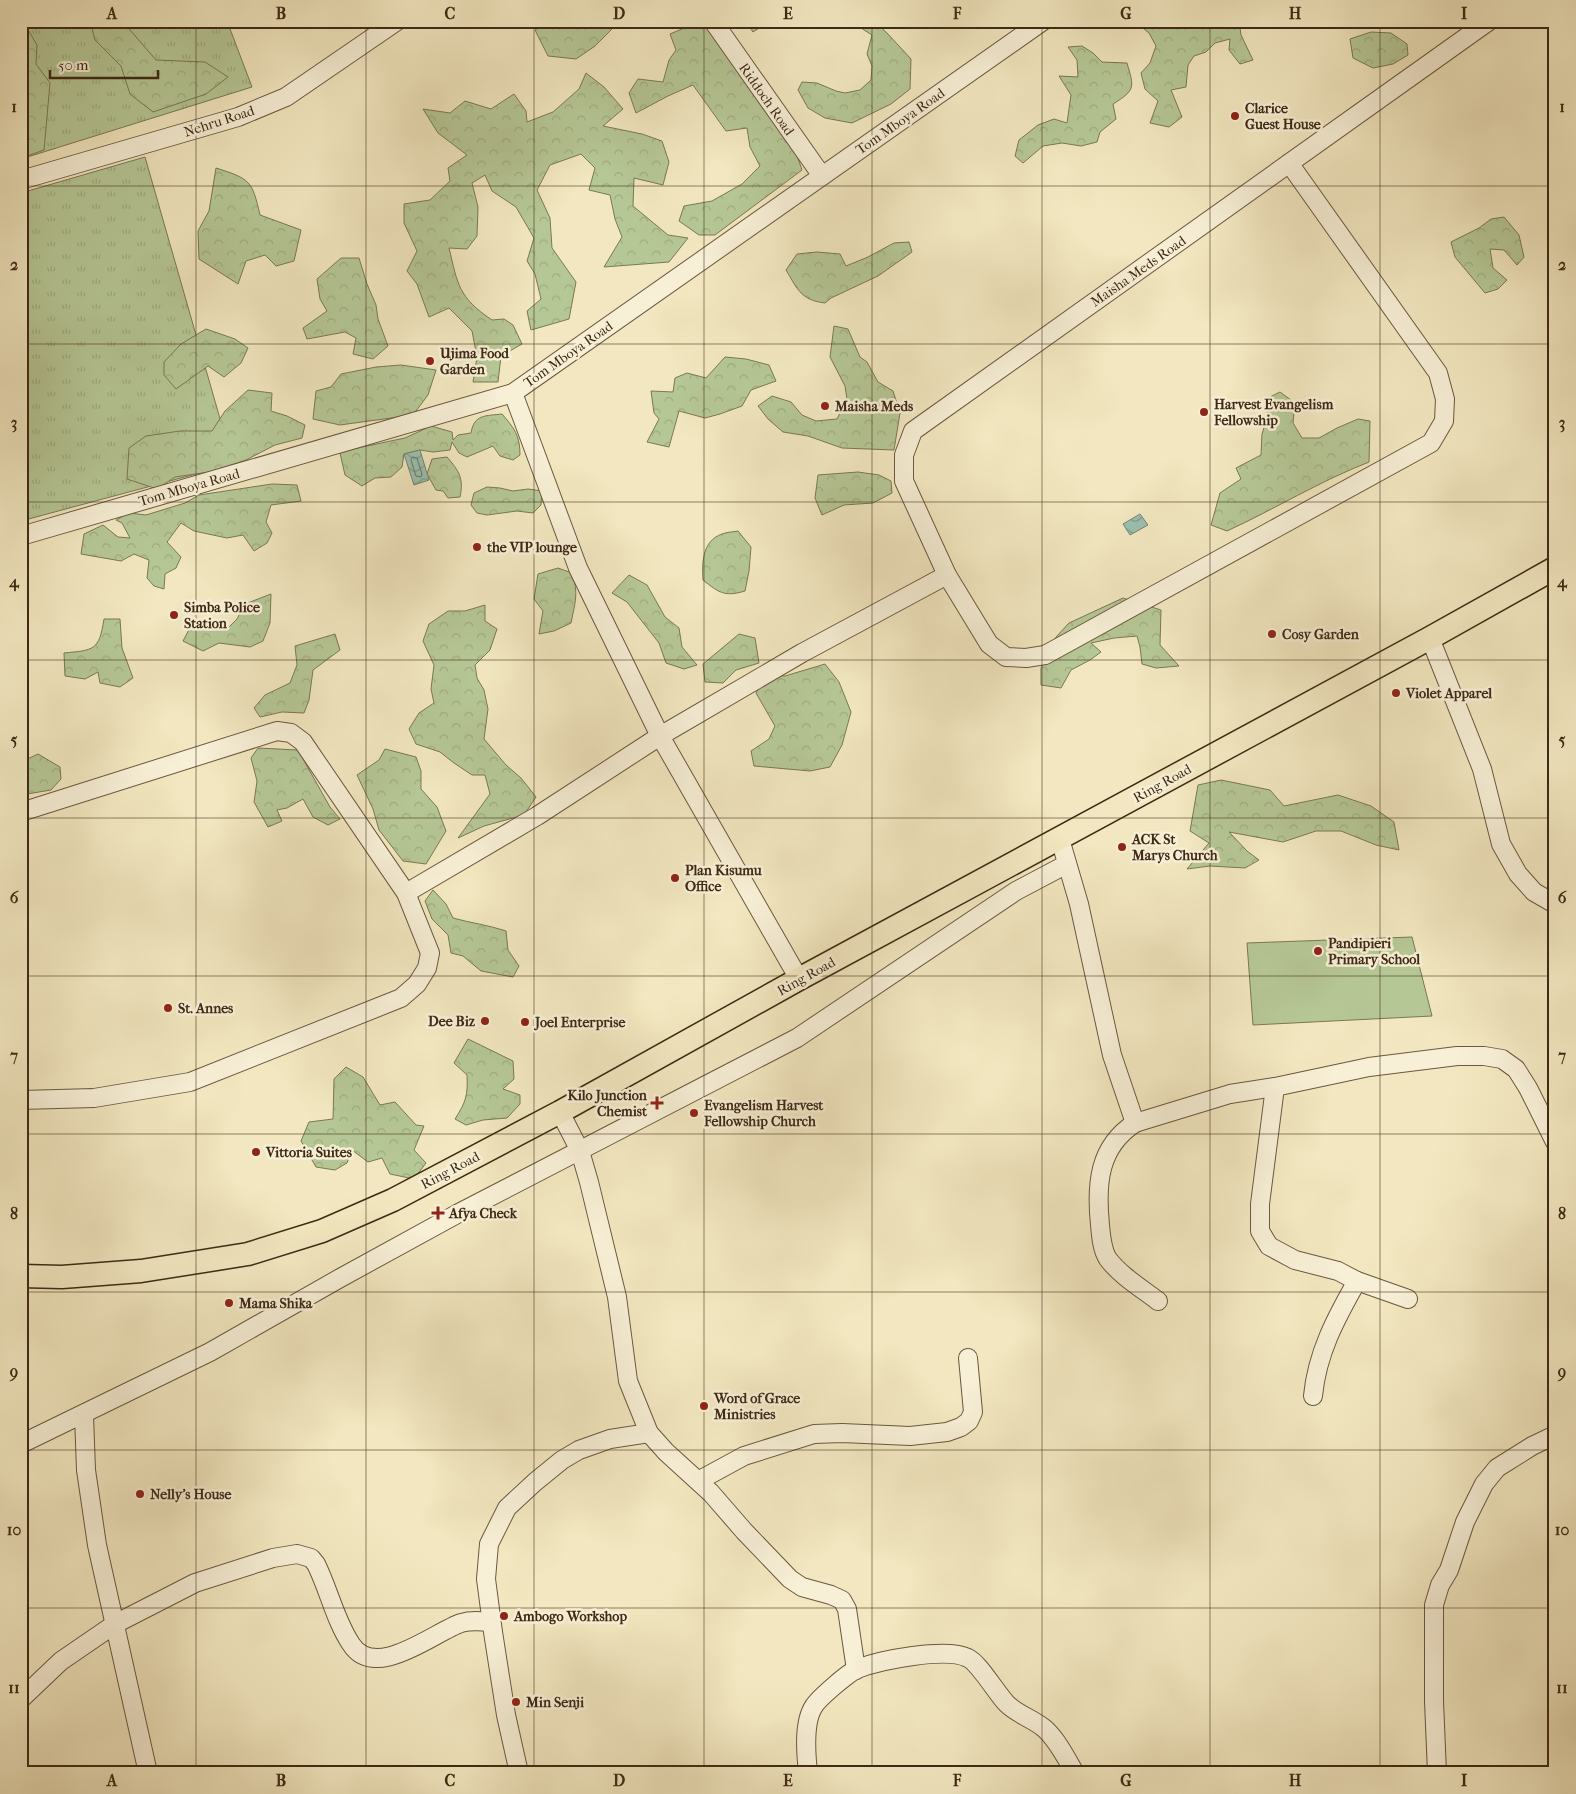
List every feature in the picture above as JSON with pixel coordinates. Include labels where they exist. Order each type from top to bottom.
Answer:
[{"type":"main road","name":"Ring Road","points":[[21,1276],[62,1277],[141,1271],[248,1254],[322,1231],[394,1200],[560,1112],[799,979],[1430,638],[1555,568]]},
{"type":"street","name":"Nehru Road","points":[[21,180],[238,117],[286,97],[397,21]]},
{"type":"street","name":"Riddoch Road","points":[[713,21],[822,176]]},
{"type":"street","name":"Tom Mboya Road","points":[[21,536],[513,392],[1043,21]]},
{"type":"street","name":"Maisha Meds Road","points":[[1290,163],[1438,373],[1445,399],[1444,421],[1431,443],[1045,655],[1026,658],[1006,657],[989,644],[948,575],[904,481],[904,455],[912,432],[1290,163],[1490,21]]},
{"type":"street","points":[[513,392],[578,568],[660,736],[799,979]]},
{"type":"street","points":[[406,893],[538,816],[660,736],[802,654],[948,575]]},
{"type":"street","points":[[1430,638],[1482,769],[1501,844],[1518,874],[1534,892],[1555,904]]},
{"type":"street","points":[[21,812],[277,731],[291,733],[303,742],[406,893],[430,953],[427,968],[417,984],[401,998],[190,1082],[94,1098],[21,1100]]},
{"type":"street","points":[[1060,839],[1079,904],[1112,1055],[1136,1123]]},
{"type":"street","points":[[21,1444],[210,1352],[350,1272],[457,1214],[797,1038],[1016,891],[1067,864]]},
{"type":"street","points":[[1158,1301],[1124,1276],[1107,1258],[1101,1238],[1098,1194],[1105,1160],[1111,1146],[1123,1131],[1136,1123],[1230,1094],[1276,1087],[1369,1067],[1457,1056],[1484,1056],[1502,1059],[1516,1069],[1528,1088],[1555,1142]]},
{"type":"street","points":[[1276,1087],[1260,1191],[1260,1232],[1269,1246],[1295,1260],[1338,1271],[1357,1281],[1408,1299]]},
{"type":"street","points":[[560,1112],[580,1150],[617,1297],[628,1381],[649,1433],[666,1452],[711,1493],[790,1579],[802,1587],[842,1600],[847,1609],[856,1670]]},
{"type":"street","points":[[1313,1396],[1316,1370],[1325,1346],[1335,1321],[1357,1281]]},
{"type":"street","points":[[698,1480],[744,1456],[814,1434],[842,1433],[910,1436],[947,1432],[961,1427],[969,1421],[974,1412],[968,1358]]},
{"type":"street","points":[[84,1415],[87,1479],[97,1546],[148,1773]]},
{"type":"street","points":[[519,1773],[506,1715],[491,1622],[486,1579],[489,1544],[507,1508],[534,1482],[562,1460],[579,1450],[610,1439],[649,1433]]},
{"type":"street","points":[[1437,1773],[1434,1701],[1434,1605],[1440,1585],[1449,1570],[1465,1522],[1484,1484],[1498,1468],[1532,1446],[1555,1435]]},
{"type":"street","points":[[21,1699],[61,1661],[115,1624],[195,1583],[273,1558],[297,1554],[311,1558],[316,1564],[336,1614],[352,1647],[371,1658],[383,1658],[408,1650],[461,1624],[473,1621],[491,1622]]},
{"type":"street","points":[[808,1773],[806,1731],[813,1706],[856,1670],[899,1657],[951,1653],[969,1658],[1008,1705],[1045,1728],[1075,1773]]},
{"type":"green space","points":[[21,21],[227,21],[252,87],[21,159]]},
{"type":"green space","points":[[36,21],[125,21],[130,30],[156,60],[205,62],[228,77],[206,94],[153,112],[130,94],[121,66],[95,40],[91,24],[70,26]]},
{"type":"green space","points":[[552,21],[620,21],[595,46],[576,59],[548,56],[535,30]]},
{"type":"green space","points":[[745,21],[770,21],[753,32]]},
{"type":"green space","points":[[850,21],[874,21],[911,59],[910,89],[891,104],[852,123],[825,118],[808,108],[798,90],[802,82],[817,83],[845,93],[860,90],[871,80],[872,66],[867,54],[872,35]]},
{"type":"green space","points":[[1134,21],[1239,21],[1241,35],[1253,60],[1240,64],[1229,50],[1230,39],[1215,43],[1206,52],[1194,56],[1188,65],[1186,87],[1171,90],[1182,117],[1169,127],[1150,123],[1158,101],[1145,89],[1141,73],[1150,63],[1156,46],[1149,33]]},
{"type":"green space","points":[[21,22],[24,23],[37,45],[36,64],[50,83],[44,150],[21,158],[22,109]]},
{"type":"green space","points":[[704,22],[794,147],[802,170],[715,235],[699,235],[679,221],[684,206],[712,201],[742,184],[760,166],[750,147],[747,128],[726,131],[693,85],[636,113],[629,93],[638,79],[663,82],[669,60],[676,50],[670,34]]},
{"type":"green space","points":[[1371,32],[1391,33],[1407,44],[1408,55],[1393,64],[1373,68],[1353,58],[1350,39]]},
{"type":"green space","points":[[1082,46],[1102,62],[1127,63],[1132,83],[1126,95],[1113,104],[1116,119],[1100,132],[1097,142],[1081,146],[1062,143],[1043,146],[1023,163],[1015,156],[1019,140],[1038,125],[1054,119],[1067,123],[1071,95],[1059,76],[1078,77],[1077,60],[1068,47]]},
{"type":"green space","points":[[586,73],[604,87],[623,109],[603,126],[642,134],[662,141],[669,162],[663,185],[634,178],[633,206],[668,235],[688,238],[669,262],[604,267],[622,237],[615,219],[610,195],[589,190],[595,168],[581,154],[550,165],[537,190],[550,218],[552,248],[576,282],[569,319],[531,330],[527,311],[541,299],[535,274],[527,261],[534,238],[516,207],[492,191],[485,175],[472,183],[478,207],[477,236],[467,249],[449,248],[455,272],[461,289],[472,304],[492,320],[504,319],[513,325],[522,344],[501,356],[498,382],[473,382],[477,357],[472,331],[449,308],[429,317],[417,284],[407,271],[417,251],[404,223],[404,204],[430,200],[450,181],[448,168],[467,155],[438,133],[423,109],[450,113],[465,101],[491,109],[514,94],[526,111],[527,122],[553,112],[579,89]]},
{"type":"green space","points":[[145,157],[233,464],[21,521],[21,193]]},
{"type":"green space","points":[[216,168],[243,178],[248,182],[255,194],[260,215],[301,230],[294,261],[276,266],[265,255],[246,261],[238,284],[199,259],[198,231],[209,211]]},
{"type":"green space","points":[[1504,217],[1519,235],[1524,257],[1517,265],[1504,250],[1490,249],[1493,268],[1507,280],[1498,289],[1485,293],[1455,257],[1451,242],[1479,228],[1491,219]]},
{"type":"green space","points":[[909,242],[912,252],[878,276],[831,298],[825,303],[805,297],[786,270],[797,254],[817,252],[840,254],[846,266],[894,243]]},
{"type":"green space","points":[[341,258],[359,258],[376,305],[378,319],[388,346],[373,359],[353,354],[356,338],[345,332],[307,339],[303,328],[327,311],[320,299],[317,279]]},
{"type":"green space","points":[[834,326],[848,329],[860,357],[867,362],[878,382],[893,391],[900,413],[894,450],[842,448],[808,436],[783,432],[768,419],[758,406],[772,396],[791,402],[802,415],[816,421],[837,419],[847,399],[845,386],[830,357]]},
{"type":"green space","points":[[206,329],[235,339],[248,348],[241,363],[224,377],[208,366],[176,389],[164,375],[164,362],[181,344]]},
{"type":"green space","points":[[725,357],[746,359],[769,365],[776,381],[751,390],[742,406],[720,414],[705,418],[679,411],[669,447],[647,442],[659,419],[654,413],[651,391],[673,392],[675,378],[687,373],[706,378]]},
{"type":"green space","points":[[401,365],[436,370],[428,395],[413,415],[340,425],[313,419],[316,391],[331,387],[341,374],[376,367]]},
{"type":"green space","points":[[248,390],[272,393],[271,411],[305,425],[302,438],[275,445],[246,460],[209,472],[175,477],[157,489],[127,479],[129,448],[146,436],[180,431],[212,431],[225,411]]},
{"type":"green space","points":[[1280,392],[1295,403],[1293,423],[1302,438],[1319,438],[1358,419],[1370,421],[1369,462],[1227,531],[1211,525],[1220,493],[1241,479],[1236,468],[1261,455],[1262,434],[1268,415],[1264,400]]},
{"type":"green space","points":[[502,414],[513,428],[519,442],[520,455],[513,460],[500,456],[493,446],[467,457],[459,453],[452,442],[450,450],[433,452],[420,450],[404,454],[402,467],[391,477],[375,478],[362,486],[345,475],[340,453],[405,438],[431,426],[452,432],[453,440],[458,435],[471,433],[478,419]]},
{"type":"green space","points":[[447,457],[455,466],[461,480],[460,497],[448,498],[443,491],[436,490],[427,474],[432,459]]},
{"type":"green space","points":[[858,472],[879,475],[891,481],[892,493],[873,503],[844,505],[822,515],[815,498],[818,475]]},
{"type":"green space","points":[[272,484],[297,485],[301,501],[271,505],[266,522],[272,533],[267,543],[254,551],[243,535],[227,538],[194,531],[181,523],[167,542],[181,557],[176,568],[165,574],[164,589],[154,586],[147,578],[149,560],[134,554],[121,561],[81,554],[84,534],[103,525],[118,537],[130,538],[122,523],[116,520],[129,513],[146,515],[185,503],[199,495]]},
{"type":"green space","points":[[487,487],[513,491],[528,489],[542,491],[541,505],[533,513],[517,511],[487,515],[477,513],[471,505],[474,493]]},
{"type":"green space","points":[[738,531],[751,547],[745,591],[732,594],[722,593],[703,580],[703,560],[707,547],[715,537],[724,533]]},
{"type":"green space","points":[[558,568],[572,573],[574,580],[576,598],[571,623],[554,631],[539,634],[543,611],[534,599],[538,574]]},
{"type":"green space","points":[[629,575],[647,585],[665,617],[679,628],[682,647],[697,665],[684,669],[666,663],[659,643],[627,602],[612,593]]},
{"type":"green space","points":[[271,594],[270,623],[263,641],[250,647],[219,643],[203,651],[183,641],[192,624],[226,630],[237,619],[245,604]]},
{"type":"green space","points":[[1123,598],[1161,610],[1160,645],[1179,666],[1156,668],[1142,664],[1137,636],[1114,638],[1091,643],[1101,652],[1071,670],[1061,688],[1041,685],[1041,668],[1056,637],[1069,623]]},
{"type":"green space","points":[[485,605],[485,621],[497,629],[490,650],[475,665],[477,678],[484,690],[488,709],[484,739],[506,765],[521,778],[536,797],[524,815],[484,826],[458,838],[490,794],[485,775],[472,775],[440,752],[416,744],[409,729],[419,713],[434,703],[431,689],[434,665],[423,641],[429,624],[448,611],[465,611]]},
{"type":"green space","points":[[104,619],[120,619],[122,648],[133,678],[120,687],[100,683],[98,672],[85,679],[65,676],[64,653],[82,651],[93,647],[100,637]]},
{"type":"green space","points":[[335,634],[340,650],[313,670],[309,700],[304,713],[282,712],[260,717],[254,708],[265,695],[290,683],[297,665],[295,646]]},
{"type":"green space","points":[[739,634],[755,638],[759,663],[736,670],[723,683],[705,682],[703,664]]},
{"type":"green space","points":[[825,664],[839,682],[851,712],[842,745],[830,767],[810,771],[754,766],[751,751],[769,739],[775,726],[756,693],[766,675],[785,676]]},
{"type":"green space","points":[[258,748],[298,750],[330,807],[340,819],[328,825],[313,817],[303,799],[287,808],[277,810],[282,821],[268,827],[254,802],[257,781],[251,758]]},
{"type":"green space","points":[[385,749],[416,757],[421,771],[421,789],[437,807],[446,831],[426,864],[403,861],[379,830],[373,809],[357,775],[379,760]]},
{"type":"green space","points":[[38,754],[60,767],[61,779],[51,790],[27,794],[21,793],[21,762]]},
{"type":"green space","points":[[1221,780],[1270,790],[1284,806],[1338,795],[1371,806],[1394,822],[1399,850],[1376,845],[1341,831],[1316,831],[1283,842],[1229,832],[1247,851],[1259,860],[1245,868],[1210,866],[1187,869],[1209,843],[1190,831],[1198,785]]},
{"type":"green space","points":[[433,890],[446,904],[453,918],[506,931],[508,950],[519,966],[513,977],[481,971],[463,956],[451,953],[448,935],[432,919],[425,901]]},
{"type":"green space","points":[[1412,937],[1432,1016],[1253,1025],[1247,943]]},
{"type":"green space","points":[[468,1039],[513,1061],[514,1079],[503,1089],[520,1095],[520,1104],[507,1118],[483,1120],[466,1125],[455,1119],[466,1098],[467,1075],[454,1063]]},
{"type":"green space","points":[[346,1067],[363,1077],[380,1105],[395,1102],[416,1125],[424,1126],[414,1150],[426,1163],[414,1179],[390,1174],[382,1158],[368,1162],[352,1150],[347,1163],[335,1170],[316,1167],[301,1141],[309,1122],[333,1119],[334,1079]]},
{"type":"water","points":[[420,450],[429,480],[414,485],[404,454]]},
{"type":"water","points":[[1140,514],[1148,525],[1130,535],[1123,524]]},
{"type":"place","name":"Clarice Guest House","points":[[1235,116]]},
{"type":"place","name":"Ujima Food Garden","points":[[430,361]]},
{"type":"place","name":"Maisha Meds","points":[[825,406]]},
{"type":"place","name":"Harvest Evangelism Fellowship","points":[[1204,412]]},
{"type":"place","name":"the VIP lounge","points":[[477,547]]},
{"type":"place","name":"Simba Police Station","points":[[174,615]]},
{"type":"place","name":"Cosy Garden","points":[[1272,634]]},
{"type":"place","name":"Violet Apparel","points":[[1396,693]]},
{"type":"place","name":"ACK St Marys Church","points":[[1122,847]]},
{"type":"place","name":"Plan Kisumu Office","points":[[675,878]]},
{"type":"place","name":"Pandipieri Primary School","points":[[1318,951]]},
{"type":"place","name":"St. Annes","points":[[168,1008]]},
{"type":"place","name":"Dee Biz","points":[[485,1021]]},
{"type":"place","name":"Joel Enterprise","points":[[525,1022]]},
{"type":"place","name":"Kilo Junction Chemist","points":[[657,1103]]},
{"type":"place","name":"Evangelism Harvest Fellowship Church","points":[[694,1113]]},
{"type":"place","name":"Vittoria Suites","points":[[256,1152]]},
{"type":"place","name":"Afya Check","points":[[438,1213]]},
{"type":"place","name":"Mama Shika","points":[[229,1303]]},
{"type":"place","name":"Word of Grace Ministries","points":[[704,1406]]},
{"type":"place","name":"Nelly's House","points":[[140,1494]]},
{"type":"place","name":"Ambogo Workshop","points":[[504,1616]]},
{"type":"place","name":"Min Senji","points":[[516,1702]]}]
